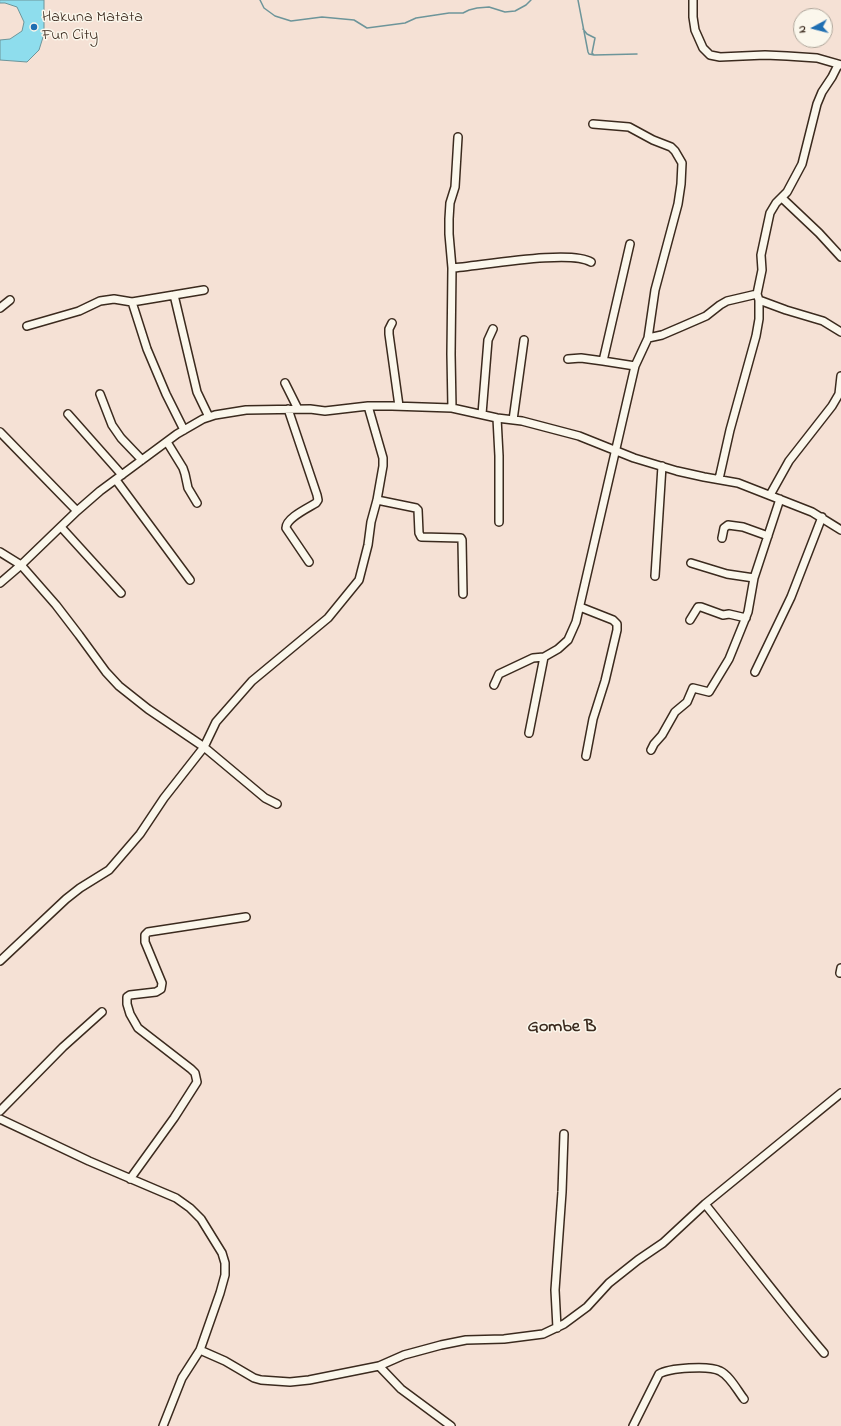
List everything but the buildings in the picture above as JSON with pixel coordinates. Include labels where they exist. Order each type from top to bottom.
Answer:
[{"type":"street","points":[[693,0],[695,30],[703,48],[710,55],[758,55],[817,58],[839,65],[822,92],[817,104],[802,164],[786,192],[776,203],[770,213],[761,255],[762,270],[758,297],[759,319],[756,336],[732,422],[719,479]]},
{"type":"street","points":[[494,685],[499,674],[534,658],[544,657],[558,649],[568,640],[576,622],[635,366],[648,338],[655,290],[678,204],[682,163],[676,151],[629,126],[593,124]]},
{"type":"street","points":[[452,408],[452,268],[449,219],[450,203],[455,187],[458,137]]},
{"type":"street","points":[[782,198],[841,257]]},
{"type":"street","points":[[603,360],[630,244]]},
{"type":"street","points":[[452,268],[554,257],[575,257],[591,262]]},
{"type":"street","points":[[27,326],[79,311],[100,301],[114,299],[132,302],[204,290]]},
{"type":"street","points":[[174,295],[197,392],[209,417]]},
{"type":"street","points":[[648,338],[662,336],[684,326],[712,312],[727,301],[758,297],[786,310],[823,321],[841,332]]},
{"type":"street","points":[[0,308],[10,300]]},
{"type":"street","points":[[132,302],[147,349],[166,394],[184,430]]},
{"type":"street","points":[[392,323],[389,329],[389,334],[399,406]]},
{"type":"street","points":[[482,414],[488,340],[493,328]]},
{"type":"street","points":[[513,420],[524,340]]},
{"type":"street","points":[[568,359],[581,358],[603,360],[635,366]]},
{"type":"street","points":[[770,495],[789,461],[832,406],[839,394],[841,376]]},
{"type":"street","points":[[285,383],[298,409]]},
{"type":"street","points":[[100,394],[112,425],[121,438],[142,460]]},
{"type":"street","points":[[0,961],[66,898],[109,870],[140,834],[164,798],[204,747],[216,722],[252,681],[328,618],[359,580],[368,545],[371,522],[377,500],[383,466],[368,406]]},
{"type":"street","points":[[0,582],[21,565],[100,491],[184,430],[209,417],[246,410],[298,409],[325,411],[368,406],[452,408],[498,418],[522,421],[579,436],[634,458],[704,478],[719,479],[738,484],[812,512],[841,530]]},
{"type":"street","points":[[288,409],[318,500],[316,503],[289,520],[286,528],[309,562]]},
{"type":"street","points":[[68,414],[119,477],[190,580]]},
{"type":"street","points":[[498,418],[499,522]]},
{"type":"street","points":[[0,432],[77,511]]},
{"type":"street","points":[[167,442],[183,468],[188,488],[198,503]]},
{"type":"street","points":[[655,576],[662,466]]},
{"type":"street","points":[[652,750],[654,744],[662,735],[675,712],[686,702],[693,688],[709,692],[729,659],[746,618],[754,578],[780,499]]},
{"type":"street","points":[[377,500],[416,508],[418,510],[419,533],[421,537],[460,538],[462,540],[463,594]]},
{"type":"street","points":[[755,672],[791,597],[822,518]]},
{"type":"street","points":[[722,538],[724,528],[728,525],[743,527],[768,536]]},
{"type":"street","points":[[61,527],[121,593]]},
{"type":"street","points":[[0,552],[21,565],[60,611],[106,672],[119,686],[148,709],[204,747],[265,798],[277,804]]},
{"type":"street","points":[[691,564],[727,574],[754,578]]},
{"type":"street","points":[[580,607],[613,620],[617,624],[617,630],[605,681],[593,719],[586,756]]},
{"type":"street","points":[[690,620],[698,607],[723,615],[729,614],[746,618]]},
{"type":"street","points":[[529,733],[544,657]]},
{"type":"street","points":[[130,1179],[174,1118],[197,1082],[195,1073],[138,1028],[130,1014],[127,1004],[127,998],[130,995],[156,992],[161,989],[162,983],[145,942],[145,935],[148,932],[246,917]]},
{"type":"street","points":[[0,1110],[63,1047],[102,1012]]},
{"type":"street","points":[[200,1350],[225,1361],[254,1378],[261,1380],[290,1382],[309,1380],[379,1366],[404,1355],[441,1345],[466,1340],[529,1337],[543,1334],[558,1328],[586,1307],[609,1283],[620,1274],[663,1243],[705,1204],[841,1092]]},
{"type":"street","points":[[0,1120],[89,1161],[176,1198],[190,1208],[201,1219],[222,1254],[225,1275],[220,1293],[200,1350],[182,1378],[163,1426]]},
{"type":"street","points":[[558,1328],[555,1290],[562,1192],[564,1134]]},
{"type":"street","points":[[705,1204],[824,1353]]},
{"type":"street","points":[[379,1366],[401,1389],[451,1426]]},
{"type":"street","points":[[634,1426],[659,1374],[666,1371],[686,1368],[711,1369],[720,1371],[731,1381],[744,1399]]},
{"type":"water","name":"Hakuna Matata Fun City","points":[[0,0],[44,0],[44,34],[39,50],[27,62],[0,60],[0,40],[10,39],[22,31],[24,22],[17,7],[0,3]]},
{"type":"waterway","points":[[260,0],[264,8],[275,16],[291,21],[322,17],[354,20],[367,28],[405,23],[416,18],[449,13],[463,13],[477,8],[489,7],[505,12],[515,11],[526,5],[531,0]]},
{"type":"waterway","points":[[578,0],[588,52],[589,54],[594,55]]},
{"type":"waterway","points":[[583,29],[587,34],[595,38],[592,53],[594,55],[637,54]]},
{"type":"place","name":"Hakuna Matata Fun City","points":[[34,27]]},
{"type":"district","name":"Gombe B","points":[[562,1028]]}]
